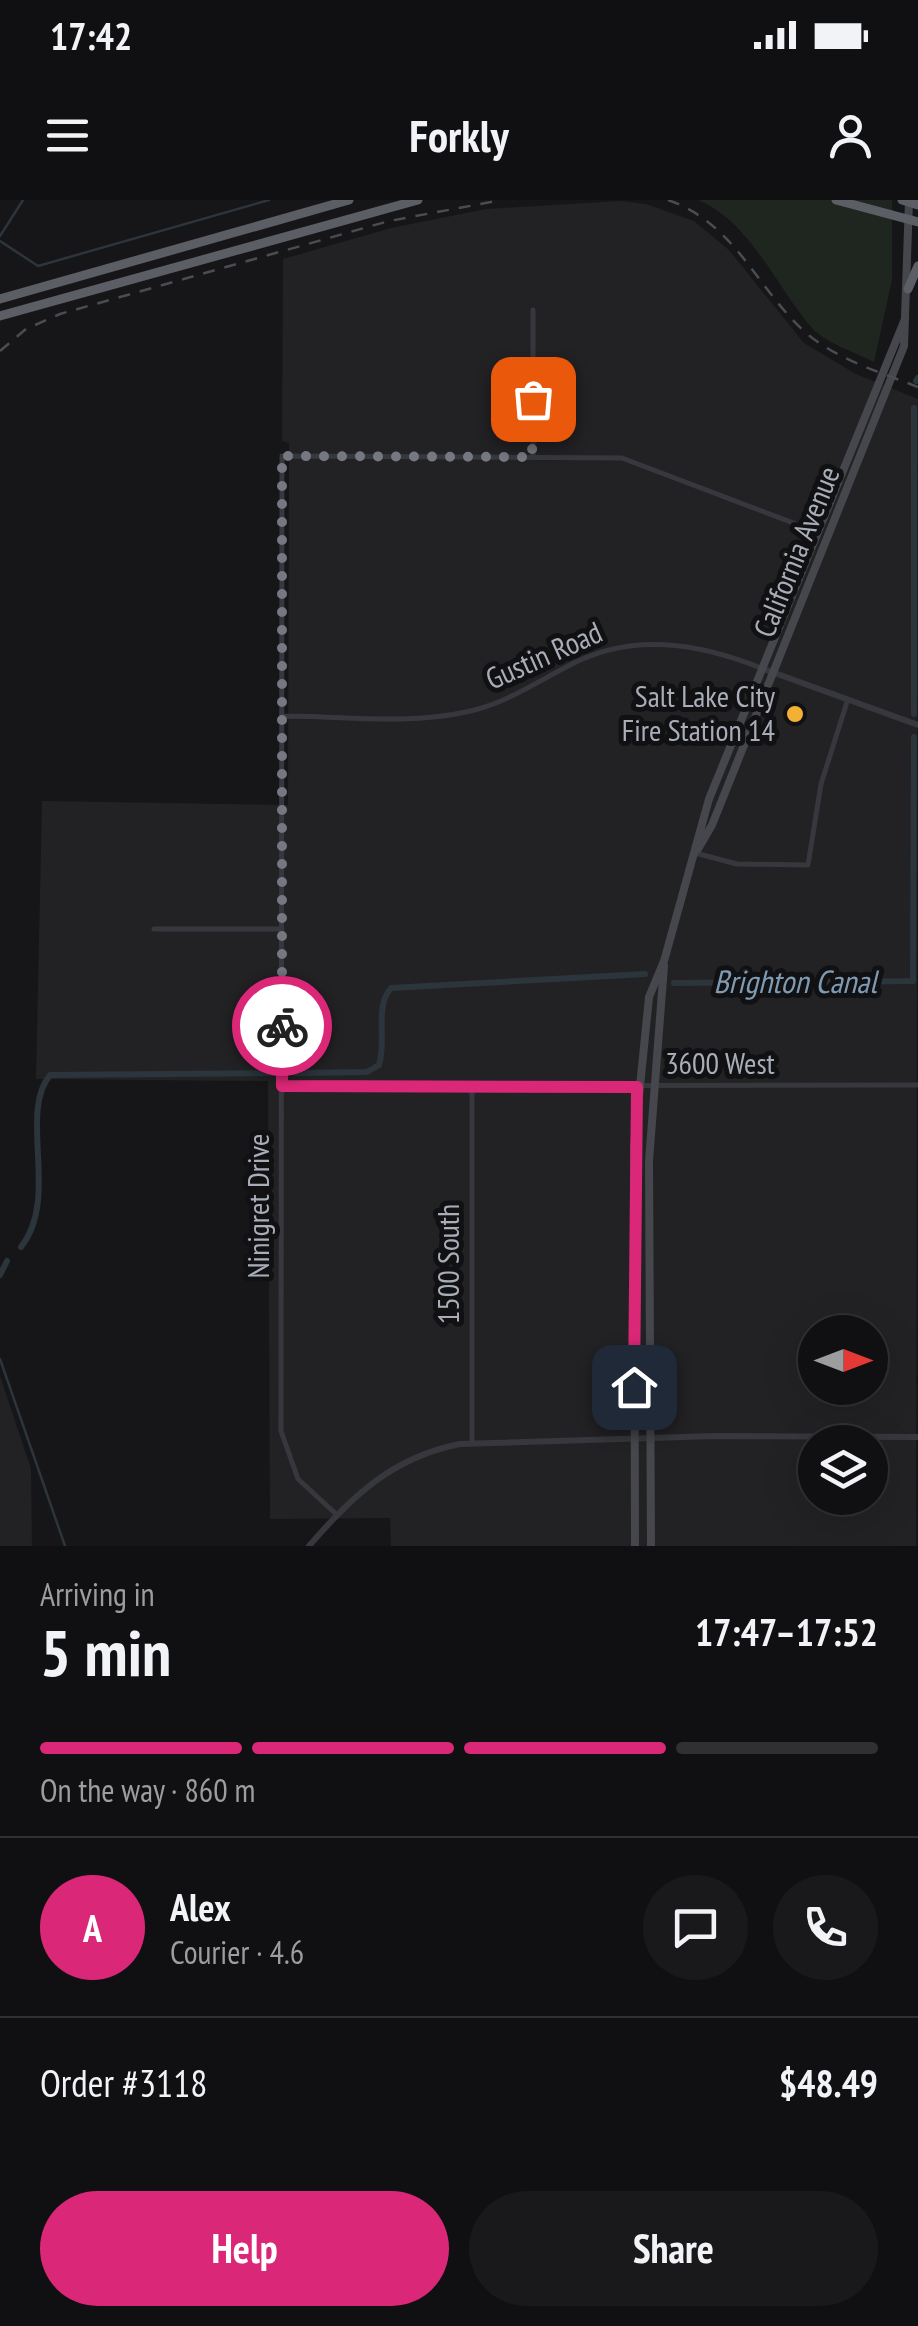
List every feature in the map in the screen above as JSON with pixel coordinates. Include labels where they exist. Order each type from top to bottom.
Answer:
[{"type":"highway","points":[[0,299],[349,200]]},
{"type":"highway","points":[[0,316],[418,200]]},
{"type":"highway","points":[[836,200],[914,220]]},
{"type":"highway","points":[[908,289],[918,266]]},
{"type":"main road","name":"California Avenue","points":[[695,852],[712,825],[904,346],[914,220],[909,202]]},
{"type":"main road","name":"California Avenue","points":[[635,1546],[634,1190],[637,1087],[649,997],[664,962],[705,809],[905,319]]},
{"type":"main road","name":"California Avenue","points":[[651,1546],[649,1190],[652,1087],[664,994],[664,962]]},
{"type":"main road","points":[[634,1190],[649,1190]]},
{"type":"main road","points":[[634,1334],[650,1334]]},
{"type":"street","points":[[533,310],[532,457],[628,460],[828,536]]},
{"type":"street","name":"Ninigret Drive","points":[[336,1514],[298,1479],[281,1430],[282,456],[532,457]]},
{"type":"street","name":"Gustin Road","points":[[282,716],[463,713],[513,697],[587,656],[633,645],[694,647],[762,668]]},
{"type":"street","points":[[762,668],[918,725]]},
{"type":"street","points":[[695,852],[737,864],[808,865],[818,795],[847,702]]},
{"type":"street","points":[[154,929],[282,929]]},
{"type":"street","name":"3600 West","points":[[282,1086],[918,1085]]},
{"type":"street","name":"1500 South","points":[[472,1086],[472,1442]]},
{"type":"street","points":[[309,1546],[369,1483],[401,1463],[472,1442],[918,1437]]},
{"type":"shaded area","points":[[698,200],[892,200],[892,280],[874,362],[832,343],[812,328],[748,239],[717,210]]},
{"type":"shaded area","points":[[620,201],[646,204],[694,221],[729,250],[804,343],[856,374],[918,399],[916,1546],[391,1546],[390,1518],[270,1519],[268,1081],[36,1079],[42,801],[288,805],[289,443],[282,441],[283,259],[391,228],[486,209]]},
{"type":"shaded area","points":[[0,1376],[31,1469],[32,1546],[0,1546]]},
{"type":"waterway","points":[[0,236],[23,200]]},
{"type":"waterway","points":[[0,241],[38,266],[269,200]]},
{"type":"waterway","name":"Brighton Canal","points":[[914,408],[914,714]]},
{"type":"waterway","name":"Brighton Canal","points":[[674,983],[913,981],[914,737]]},
{"type":"waterway","name":"Brighton Canal","points":[[295,1073],[367,1072],[379,1065],[383,1005],[391,988],[645,974]]},
{"type":"waterway","name":"Brighton Canal","points":[[21,1247],[32,1227],[37,1205],[37,1111],[50,1075],[274,1073]]},
{"type":"waterway","name":"Brighton Canal","points":[[0,1275],[7,1261]]},
{"type":"waterway","points":[[0,1359],[65,1546]]},
{"type":"railway","points":[[0,351],[26,329],[60,314],[389,221],[502,200]]},
{"type":"railway","points":[[668,200],[691,211],[728,241],[789,315],[818,342],[918,387]]},
{"type":"way so far","points":[[282,1026],[282,456],[532,457],[533,399]]},
{"type":"place","name":"Salt Lake City Fire Station 14","points":[[795,714]]},
{"type":"route","points":[[282,1026],[282,1086],[637,1087],[634,1387]]}]
